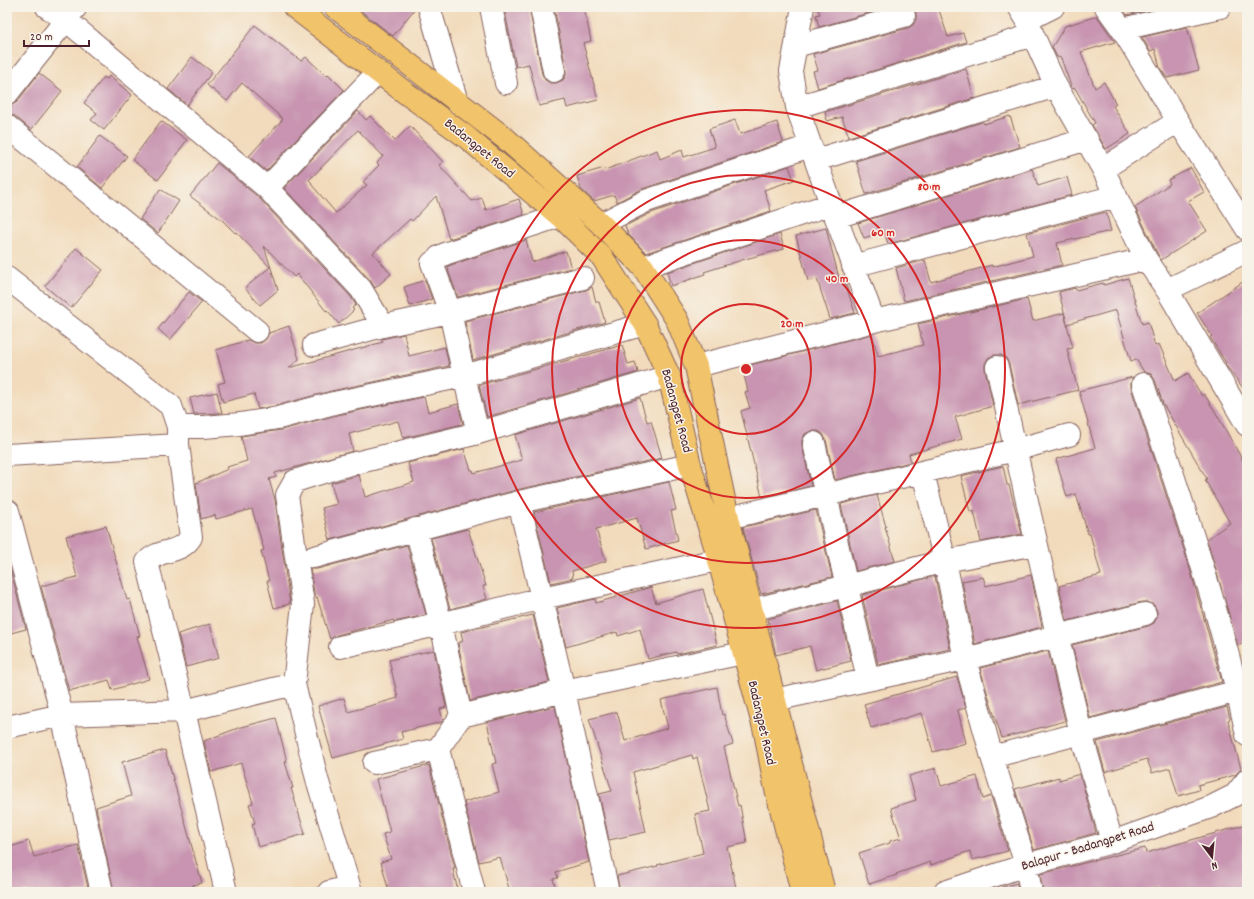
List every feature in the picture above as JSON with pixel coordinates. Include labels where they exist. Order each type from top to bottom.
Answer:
[{"type":"main road","name":"Badangpet Road","points":[[294,7],[378,72],[465,136],[560,216],[602,257],[645,324],[669,376],[690,465],[718,560],[765,732],[775,785],[802,892]]},
{"type":"main road","name":"Badangpet Road","points":[[335,7],[506,139],[601,224],[643,267],[677,320],[696,366],[728,518],[824,892]]},
{"type":"street","points":[[47,7],[71,14],[267,188],[361,289],[383,326]]},
{"type":"street","points":[[429,7],[457,102]]},
{"type":"street","points":[[491,7],[506,84]]},
{"type":"street","points":[[541,7],[554,71]]},
{"type":"street","points":[[803,7],[791,71],[797,107],[874,321]]},
{"type":"street","points":[[797,107],[1026,21],[1053,7]]},
{"type":"street","points":[[1106,7],[1122,29],[1178,121],[1247,229]]},
{"type":"street","points":[[1122,29],[1220,7]]},
{"type":"street","points":[[7,94],[71,14]]},
{"type":"street","points":[[796,46],[904,16]]},
{"type":"street","points":[[1026,21],[1056,86],[1103,169],[1146,260],[1167,290],[1247,425]]},
{"type":"street","points":[[267,188],[378,72]]},
{"type":"street","points":[[601,224],[646,201],[1056,86]]},
{"type":"street","points":[[1103,169],[1178,121]]},
{"type":"street","points":[[7,126],[257,331]]},
{"type":"street","points":[[643,267],[833,210],[1087,139]]},
{"type":"street","points":[[853,266],[1116,196]]},
{"type":"street","points":[[478,433],[450,312],[432,263],[447,253],[560,216]]},
{"type":"street","points":[[1167,290],[1247,251]]},
{"type":"street","points":[[696,366],[874,321],[1146,260]]},
{"type":"street","points":[[7,278],[171,406],[178,436],[191,537],[187,544],[178,549],[154,556],[147,562],[184,711],[226,892]]},
{"type":"street","points":[[314,345],[383,326],[450,312],[583,278]]},
{"type":"street","points":[[7,455],[178,436],[204,428],[278,418],[334,403],[464,376],[645,324]]},
{"type":"street","points":[[997,367],[1057,635],[1081,733],[1112,842]]},
{"type":"street","points":[[343,890],[318,779],[294,684],[303,604],[287,495],[295,481],[339,467],[478,433],[669,376]]},
{"type":"street","points":[[1143,384],[1209,587],[1238,691],[1247,735]]},
{"type":"street","points":[[728,518],[826,494],[923,473],[1069,435]]},
{"type":"street","points":[[814,443],[868,679]]},
{"type":"street","points":[[314,557],[519,502],[690,465]]},
{"type":"street","points":[[923,473],[945,561],[965,659],[992,757],[1026,865],[1031,892]]},
{"type":"street","points":[[519,502],[564,691],[608,892]]},
{"type":"street","points":[[8,511],[62,716],[102,892]]},
{"type":"street","points":[[416,530],[441,624],[461,716]]},
{"type":"street","points":[[751,610],[945,561],[1036,544]]},
{"type":"street","points":[[340,646],[441,624],[542,598],[718,560]]},
{"type":"street","points":[[774,700],[965,659],[1145,614]]},
{"type":"street","points":[[374,763],[438,749],[461,716],[564,691],[743,653]]},
{"type":"street","points":[[7,727],[62,716],[184,711],[294,684]]},
{"type":"street","points":[[992,757],[1238,691]]},
{"type":"street","points":[[438,749],[474,892]]},
{"type":"street","name":"Balapur - Badangpet Road","points":[[945,892],[1026,865],[1112,842],[1211,806],[1235,794],[1247,780]]},
{"type":"building","points":[[356,7],[416,7],[393,36]]},
{"type":"building","points":[[504,7],[529,7],[542,74],[545,80],[550,83],[556,83],[563,80],[566,75],[566,69],[554,7],[584,7],[591,41],[583,43],[598,100],[567,108],[565,100],[539,106],[529,64],[516,67]]},
{"type":"building","points":[[817,7],[890,7],[819,27],[816,15],[820,14]]},
{"type":"building","points":[[913,7],[938,7],[948,37],[963,33],[966,42],[818,88],[813,71],[818,70],[813,54],[908,28],[913,25],[916,19],[916,13]]},
{"type":"building","points":[[1121,7],[1163,7],[1127,15]]},
{"type":"building","points":[[1097,16],[1115,42],[1081,52],[1095,88],[1104,82],[1116,104],[1113,106],[1130,134],[1106,149],[1092,125],[1095,123],[1075,88],[1072,89],[1061,58],[1057,57],[1052,47],[1065,26]]},
{"type":"building","points":[[255,25],[301,61],[306,57],[326,76],[328,74],[344,90],[266,171],[249,156],[283,119],[242,83],[227,101],[207,85]]},
{"type":"building","points":[[1187,27],[1199,70],[1167,78],[1160,68],[1155,49],[1150,51],[1142,37]]},
{"type":"building","points":[[192,57],[212,72],[187,105],[168,89]]},
{"type":"building","points":[[966,69],[974,98],[849,137],[842,117],[827,121],[825,112]]},
{"type":"building","points":[[39,73],[62,91],[31,130],[15,116],[7,114],[7,108],[17,102]]},
{"type":"building","points":[[109,76],[132,95],[104,130],[91,120],[97,113],[84,103],[104,77],[107,79]]},
{"type":"building","points":[[358,111],[366,120],[370,116],[395,141],[410,126],[443,162],[439,165],[472,201],[482,198],[486,210],[519,199],[524,215],[449,239],[436,196],[412,221],[410,219],[373,253],[391,274],[375,288],[370,280],[284,188]],"holes":[[[358,130],[383,156],[377,163],[379,165],[363,182],[367,185],[336,213],[309,180]]]},
{"type":"building","points":[[1010,116],[1020,147],[866,194],[856,161],[982,122],[984,124]]},
{"type":"building","points":[[735,120],[740,134],[777,122],[783,142],[642,189],[617,202],[614,195],[594,201],[581,189],[577,176],[604,168],[605,170],[657,150],[660,159],[682,150],[684,157],[715,147],[709,129]]},
{"type":"building","points":[[161,121],[187,140],[158,180],[132,160]]},
{"type":"building","points":[[100,136],[127,156],[102,188],[77,167]]},
{"type":"building","points":[[217,163],[258,197],[351,297],[356,305],[352,308],[354,310],[339,324],[327,310],[326,311],[297,274],[294,277],[264,246],[278,290],[260,305],[245,288],[270,267],[236,232],[235,233],[222,220],[190,196]]},
{"type":"building","points":[[789,166],[794,180],[764,190],[771,211],[646,253],[628,234],[625,226],[651,213]]},
{"type":"building","points":[[1191,168],[1204,192],[1188,201],[1207,231],[1161,260],[1135,207],[1170,184],[1168,180]]},
{"type":"building","points":[[1032,169],[1038,186],[1067,177],[1072,195],[888,244],[884,231],[864,238],[858,223]]},
{"type":"building","points":[[160,189],[179,201],[158,233],[140,219]]},
{"type":"building","points":[[1106,212],[1111,231],[1057,243],[1062,265],[904,301],[896,268],[925,260],[931,282],[992,265],[992,267],[1033,256],[1027,233]]},
{"type":"building","points":[[826,228],[839,278],[843,276],[855,313],[830,319],[817,279],[808,281],[796,236]]},
{"type":"building","points":[[780,234],[784,249],[704,272],[705,274],[671,286],[667,272]]},
{"type":"building","points":[[526,240],[532,262],[566,251],[571,268],[458,297],[448,266]]},
{"type":"building","points":[[76,248],[103,270],[71,308],[45,286]]},
{"type":"building","points":[[1128,278],[1142,324],[1148,322],[1155,346],[1159,344],[1175,381],[1188,373],[1202,396],[1204,394],[1216,413],[1247,468],[1247,641],[1238,646],[1207,539],[1230,523],[1205,480],[1207,479],[1163,404],[1155,380],[1151,374],[1144,372],[1136,359],[1131,361],[1116,310],[1067,324],[1059,292],[1075,288],[1076,290],[1103,283],[1104,285]]},
{"type":"building","points":[[1247,279],[1247,393],[1225,364],[1226,363],[1210,337],[1212,336],[1197,313]]},
{"type":"building","points":[[425,280],[432,299],[410,306],[404,287]]},
{"type":"building","points":[[592,287],[596,302],[599,302],[605,322],[473,360],[465,321],[586,290]]},
{"type":"building","points":[[189,292],[202,302],[170,340],[158,329]]},
{"type":"building","points":[[1027,299],[1033,321],[1064,313],[1073,348],[1067,349],[1078,390],[1018,405],[1009,364],[1006,358],[1001,355],[994,355],[988,358],[985,364],[993,406],[955,417],[962,439],[909,454],[911,462],[835,480],[826,440],[823,434],[818,431],[811,431],[805,434],[802,440],[802,445],[811,486],[762,497],[741,411],[750,408],[745,392],[748,391],[742,367],[872,334],[878,356],[923,345],[918,324]]},
{"type":"building","points":[[289,326],[299,359],[289,368],[383,342],[382,339],[404,334],[409,356],[445,347],[449,366],[331,391],[258,409],[254,394],[223,402],[218,384],[225,382],[216,350],[248,340],[255,343],[261,343],[266,339],[269,333]]},
{"type":"building","points":[[622,345],[628,364],[635,362],[638,372],[487,417],[479,385]]},
{"type":"building","points":[[1133,377],[1131,388],[1188,562],[1222,682],[1090,718],[1072,645],[1148,626],[1154,623],[1157,617],[1157,611],[1154,605],[1148,602],[1142,602],[1067,621],[1059,586],[1101,575],[1090,534],[1088,534],[1076,494],[1067,497],[1056,459],[1095,448],[1079,391]]},
{"type":"building","points":[[217,392],[222,413],[194,414],[190,398]]},
{"type":"building","points":[[424,397],[428,412],[458,404],[463,424],[403,438],[398,421],[349,434],[353,451],[275,473],[276,477],[269,479],[275,500],[290,604],[274,608],[261,551],[264,550],[252,509],[216,519],[215,515],[201,519],[196,483],[228,469],[227,467],[247,461],[241,436],[281,430],[337,415]]},
{"type":"building","points":[[640,398],[647,422],[651,421],[662,458],[516,490],[330,540],[322,508],[337,504],[331,483],[359,475],[365,497],[414,482],[408,463],[464,449],[471,470],[473,470],[474,473],[522,460],[515,435]]},
{"type":"building","points":[[1003,466],[1007,485],[1009,485],[1022,534],[981,542],[974,511],[970,512],[961,476]]},
{"type":"building","points":[[669,482],[676,510],[671,511],[678,540],[646,549],[637,518],[596,529],[606,561],[572,571],[573,578],[551,583],[534,512]]},
{"type":"building","points":[[877,495],[895,561],[856,571],[841,504]]},
{"type":"building","points":[[816,510],[832,577],[761,594],[743,527]]},
{"type":"building","points":[[106,526],[127,600],[130,599],[140,636],[137,637],[149,679],[112,690],[109,680],[69,691],[41,586],[77,577],[66,536]]},
{"type":"building","points":[[468,529],[486,586],[483,586],[487,599],[450,609],[431,538]]},
{"type":"building","points":[[407,545],[426,615],[394,622],[394,620],[337,635],[330,639],[317,597],[315,598],[310,569],[317,569]]},
{"type":"building","points":[[7,557],[26,629],[7,634]]},
{"type":"building","points":[[1031,575],[1042,627],[975,644],[962,581],[983,577],[986,586]]},
{"type":"building","points":[[935,576],[950,649],[878,665],[862,595]]},
{"type":"building","points":[[651,587],[656,603],[703,589],[717,645],[677,654],[676,652],[648,659],[640,629],[618,636],[617,632],[566,647],[557,608],[595,599],[596,603]]},
{"type":"building","points":[[837,601],[851,661],[816,670],[810,646],[776,655],[768,619]]},
{"type":"building","points":[[533,615],[549,682],[470,701],[458,643],[463,641],[461,632]]},
{"type":"building","points":[[210,624],[219,658],[186,667],[178,634]]},
{"type":"building","points":[[434,650],[446,707],[440,709],[443,720],[442,722],[401,732],[403,739],[333,758],[318,706],[344,698],[348,712],[398,698],[389,660]]},
{"type":"building","points":[[1048,651],[1065,721],[1002,738],[980,668]]},
{"type":"building","points":[[957,677],[966,708],[958,711],[966,743],[933,752],[922,713],[871,728],[864,704]]},
{"type":"building","points":[[717,687],[722,715],[724,714],[733,744],[724,747],[738,806],[740,805],[747,843],[727,847],[737,892],[620,892],[617,876],[703,853],[695,814],[710,811],[697,757],[693,759],[692,755],[633,772],[646,832],[609,840],[599,794],[612,791],[589,719],[617,712],[625,741],[668,728],[661,700]]},
{"type":"building","points":[[555,706],[589,862],[556,872],[558,878],[553,879],[557,892],[510,892],[500,857],[479,862],[464,802],[499,792],[492,764],[496,763],[487,722]]},
{"type":"building","points":[[1227,707],[1230,719],[1228,720],[1241,769],[1235,775],[1198,785],[1199,790],[1178,796],[1170,768],[1152,773],[1147,759],[1105,772],[1097,742]]},
{"type":"building","points":[[276,718],[287,762],[285,762],[293,788],[291,788],[305,834],[258,847],[252,824],[255,823],[249,804],[253,803],[241,763],[211,772],[204,741],[238,728]]},
{"type":"building","points":[[165,750],[202,883],[193,885],[195,892],[114,892],[96,807],[131,796],[122,762]]},
{"type":"building","points":[[429,765],[455,869],[453,869],[458,892],[389,892],[381,862],[391,859],[383,834],[390,832],[376,779]]},
{"type":"building","points":[[936,768],[941,786],[977,776],[983,799],[991,796],[1008,851],[972,860],[970,851],[931,865],[930,862],[869,884],[859,853],[901,838],[891,808],[916,800],[909,776]]},
{"type":"building","points":[[1080,774],[1096,833],[1034,850],[1015,789],[1059,777],[1059,780]]},
{"type":"building","points":[[1247,824],[1247,892],[1160,892],[1158,887],[1137,892],[1043,892],[1040,874],[1145,848],[1146,853]]},
{"type":"building","points":[[29,841],[34,857],[78,845],[89,892],[7,892],[7,848]]},
{"type":"building","points":[[1017,883],[1018,892],[1002,892],[1002,887]]}]
